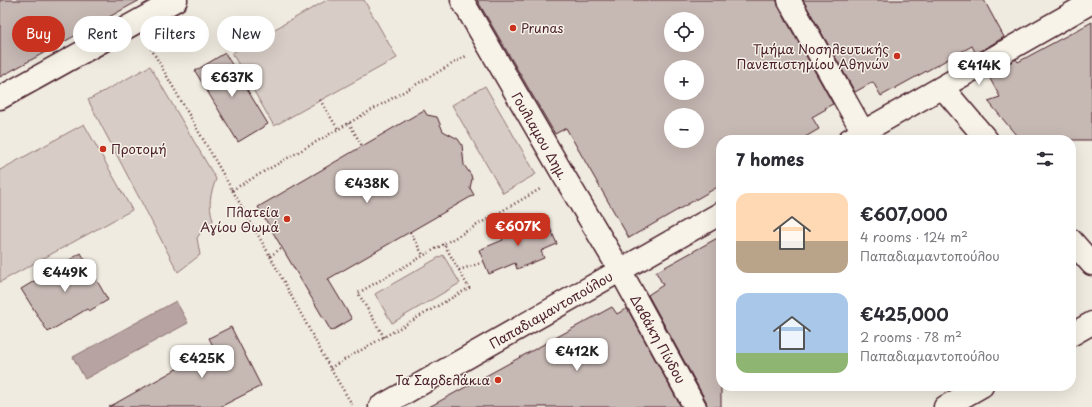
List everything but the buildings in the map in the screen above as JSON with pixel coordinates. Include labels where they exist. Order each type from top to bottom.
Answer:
[{"type":"street","points":[[0,98],[176,0]]},
{"type":"street","name":"Γουλιαμου Δημ.","points":[[462,0],[620,270]]},
{"type":"street","points":[[789,0],[856,135]]},
{"type":"street","points":[[858,135],[1092,2]]},
{"type":"street","points":[[942,88],[982,135]]},
{"type":"street","name":"Παπαδιαμαντοπούλου","points":[[380,407],[716,216]]},
{"type":"street","points":[[1076,246],[1092,264]]},
{"type":"street","name":"Δαβάκη Πίνδου","points":[[620,270],[695,407]]},
{"type":"street","points":[[1076,332],[1092,323]]},
{"type":"street","points":[[945,407],[973,391]]},
{"type":"path","points":[[136,22],[270,256],[330,368],[354,407]]},
{"type":"path","points":[[232,190],[487,44]]},
{"type":"path","points":[[320,100],[338,129]]},
{"type":"path","points":[[349,124],[362,146]]},
{"type":"path","points":[[384,337],[358,292],[564,176]]},
{"type":"path","points":[[410,232],[424,255]]},
{"type":"path","points":[[330,368],[469,288],[444,244]]},
{"type":"path","points":[[270,256],[282,248]]},
{"type":"path","points":[[459,270],[484,262]]},
{"type":"shaded area","points":[[327,0],[364,0],[397,58],[274,126],[232,53],[275,52],[275,29]]},
{"type":"shaded area","points":[[150,66],[216,179],[210,199],[213,221],[203,229],[197,238],[200,255],[178,272],[88,100]]},
{"type":"shaded area","points":[[485,86],[536,174],[503,193],[452,105]]},
{"type":"shaded area","points":[[84,124],[132,210],[0,282],[0,170]]},
{"type":"shaded area","points":[[443,255],[460,283],[392,323],[375,294]]},
{"type":"shaded area","points":[[176,301],[188,323],[85,379],[73,357]]},
{"type":"place","name":"Prunas","points":[[513,28]]},
{"type":"place","name":"Τμήμα Νοσηλευτικής Πανεπιστημίου Αθηνών","points":[[897,56]]},
{"type":"place","name":"Προτομή","points":[[103,149]]},
{"type":"place","name":"Πλατεία Αγίου Θωμά","points":[[287,219]]},
{"type":"place","name":"Τα Σαρδελάκια","points":[[498,380]]}]
